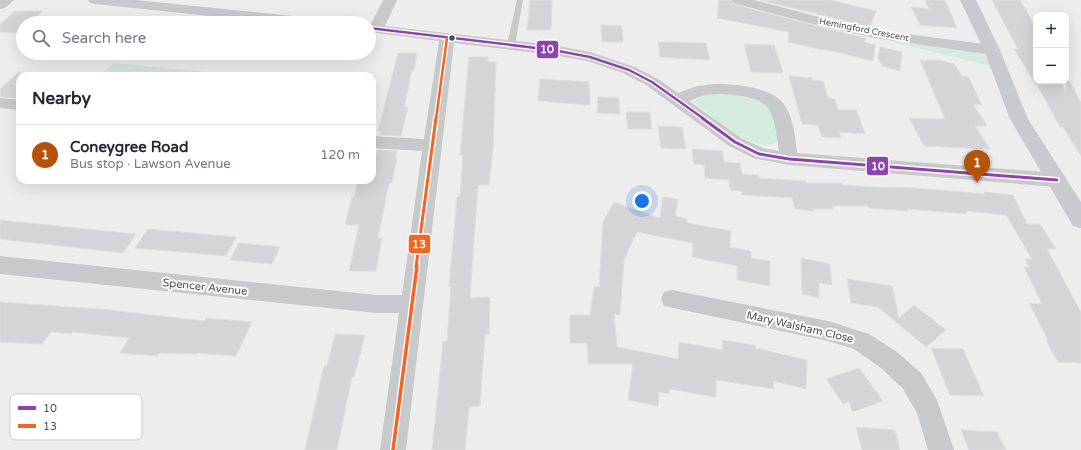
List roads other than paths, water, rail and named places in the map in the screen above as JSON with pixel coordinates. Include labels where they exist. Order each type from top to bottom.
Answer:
[{"type":"street","points":[[0,5],[7,0]]},
{"type":"street","points":[[95,0],[252,16]]},
{"type":"street","points":[[376,23],[390,0]]},
{"type":"street","name":"Hemingford Crescent","points":[[738,0],[833,25],[875,34],[992,50]]},
{"type":"street","points":[[968,0],[992,50],[1019,119],[1081,220]]},
{"type":"street","points":[[376,28],[553,50],[590,57],[629,70],[652,82],[741,145],[759,154],[789,159],[1057,180]]},
{"type":"street","points":[[393,450],[447,38]]},
{"type":"street","points":[[678,100],[694,92],[705,90],[756,94],[769,99],[778,107],[780,112],[789,159]]},
{"type":"street","points":[[0,103],[16,105]]},
{"type":"street","points":[[376,142],[432,145]]},
{"type":"street","name":"Spencer Avenue","points":[[0,266],[376,304],[411,304]]},
{"type":"street","name":"Mary Walsham Close","points":[[672,299],[828,331],[860,341],[889,360],[912,381],[928,409],[941,450]]},
{"type":"lane","points":[[511,45],[520,0]]},
{"type":"place","name":"Coneygree Road","points":[[977,183]]}]
